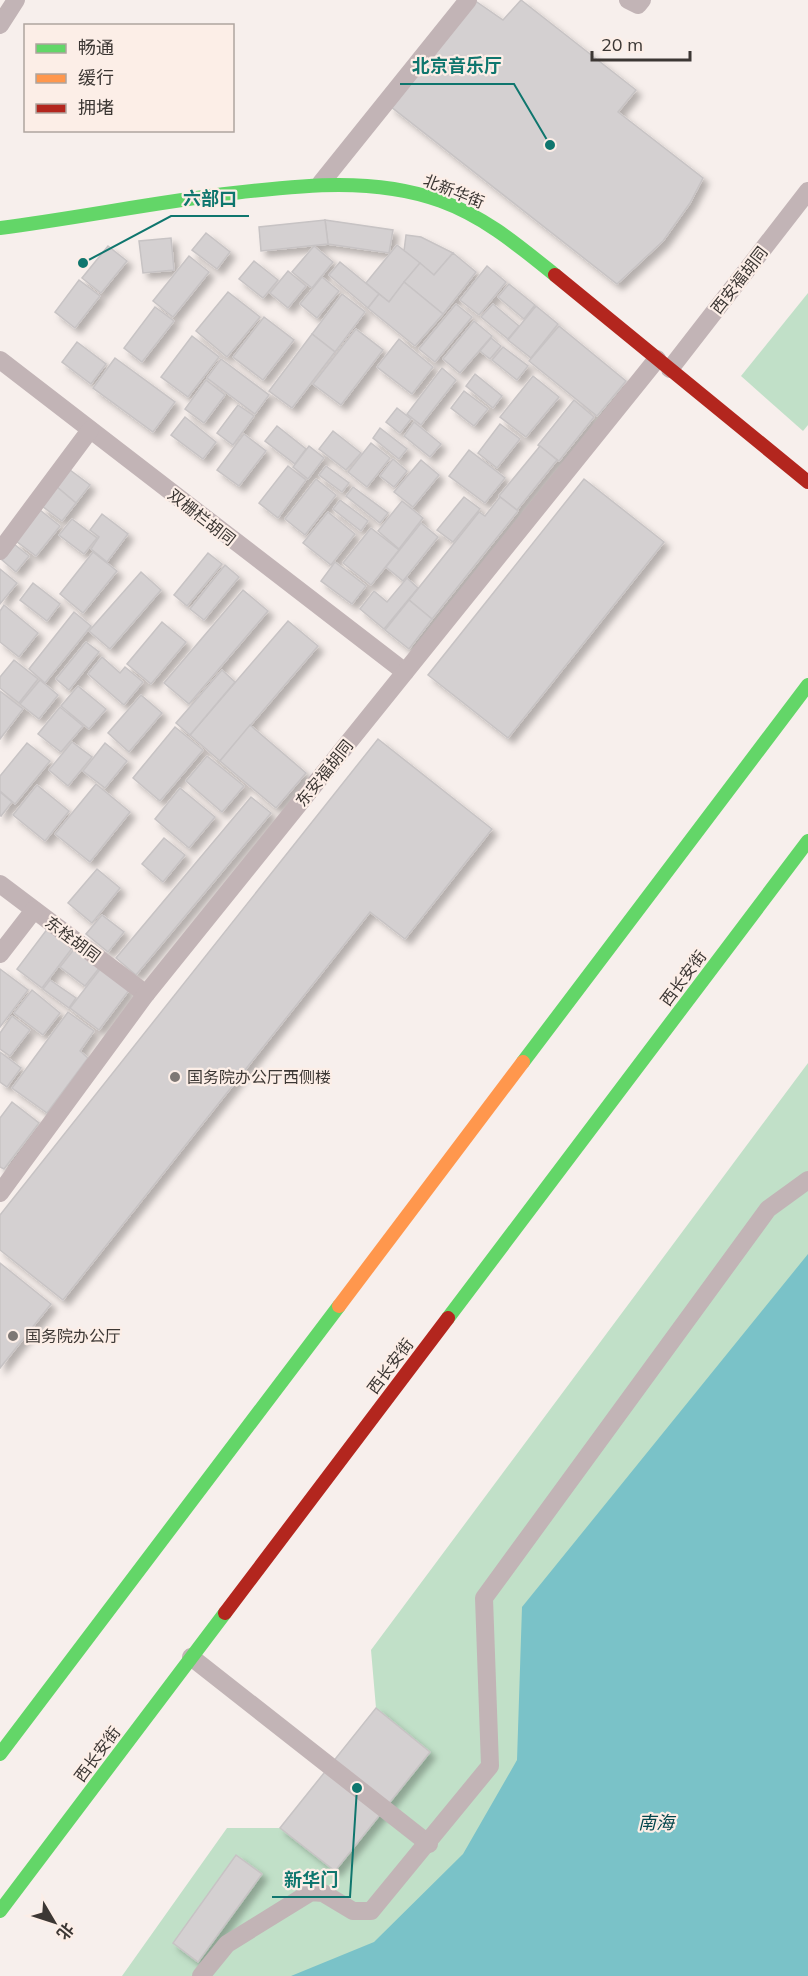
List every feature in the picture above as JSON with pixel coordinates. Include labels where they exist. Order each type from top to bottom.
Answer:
[{"type":"main road","name":"北新华街","points":[[0,228],[176,199],[321,183],[394,188],[449,203],[478,216],[503,232],[808,482]]},
{"type":"main road","points":[[0,1754],[808,685]]},
{"type":"main road","name":"西长安街","points":[[0,1911],[808,841]]},
{"type":"lane","points":[[0,26],[16,0]]},
{"type":"lane","points":[[321,183],[468,0]]},
{"type":"lane","points":[[628,0],[638,5],[642,0]]},
{"type":"lane","name":"西安福胡同","points":[[664,364],[808,191]]},
{"type":"lane","name":"双栅栏胡同","points":[[0,360],[405,672]]},
{"type":"lane","name":"东安福胡同","points":[[0,1193],[146,994],[405,672],[664,364]]},
{"type":"lane","points":[[0,551],[90,430]]},
{"type":"lane","name":"东栓胡同","points":[[0,884],[146,994]]},
{"type":"lane","points":[[0,954],[34,910]]},
{"type":"lane","points":[[201,1976],[227,1944],[312,1892],[323,1893],[353,1911],[371,1911],[429,1844],[490,1766],[484,1598],[768,1209],[808,1180]]},
{"type":"lane","points":[[191,1657],[429,1844]]},
{"type":"green space","points":[[808,293],[808,425],[803,431],[741,376]]},
{"type":"green space","points":[[808,1063],[808,1976],[122,1976],[227,1828],[281,1828],[376,1708],[371,1650]]},
{"type":"water","name":"南海","points":[[808,1254],[808,1976],[291,1976],[374,1942],[463,1854],[517,1760],[522,1607]]},
{"type":"building","points":[[474,0],[503,20],[521,0],[636,90],[618,112],[703,178],[690,203],[663,241],[617,284],[390,106]]},
{"type":"building","points":[[325,220],[393,230],[389,253],[328,244]]},
{"type":"building","points":[[325,220],[328,244],[261,251],[259,227]]},
{"type":"building","points":[[206,233],[230,252],[217,269],[192,250]]},
{"type":"building","points":[[406,235],[421,237],[453,253],[434,275],[404,251]]},
{"type":"building","points":[[171,238],[174,270],[143,273],[139,241]]},
{"type":"building","points":[[397,245],[420,263],[389,302],[366,283]]},
{"type":"building","points":[[108,246],[127,261],[101,293],[82,278]]},
{"type":"building","points":[[314,246],[333,262],[312,288],[292,272]]},
{"type":"building","points":[[453,253],[476,272],[443,314],[404,282],[420,263],[434,275]]},
{"type":"building","points":[[189,256],[209,272],[173,317],[153,301]]},
{"type":"building","points":[[254,261],[278,280],[263,298],[239,279]]},
{"type":"building","points":[[340,262],[379,294],[368,308],[329,275]]},
{"type":"building","points":[[487,266],[506,282],[479,315],[460,300]]},
{"type":"building","points":[[288,271],[306,286],[288,308],[270,293]]},
{"type":"building","points":[[322,277],[339,291],[317,318],[300,304]]},
{"type":"building","points":[[79,280],[100,296],[75,328],[55,312]]},
{"type":"building","points":[[404,282],[443,314],[415,346],[368,308],[379,294],[389,302]]},
{"type":"building","points":[[509,284],[535,305],[524,319],[498,297]]},
{"type":"building","points":[[228,292],[260,317],[227,357],[196,331]]},
{"type":"building","points":[[342,294],[365,312],[335,352],[312,334]]},
{"type":"building","points":[[456,304],[472,317],[435,362],[419,349]]},
{"type":"building","points":[[493,304],[519,326],[508,339],[481,317]]},
{"type":"building","points":[[536,306],[558,324],[531,358],[508,340]]},
{"type":"building","points":[[155,307],[174,321],[142,362],[124,348]]},
{"type":"building","points":[[264,317],[294,340],[263,380],[233,357]]},
{"type":"building","points":[[474,321],[492,336],[460,373],[443,359]]},
{"type":"building","points":[[559,326],[626,381],[597,416],[529,361]]},
{"type":"building","points":[[356,329],[383,350],[341,405],[313,384]]},
{"type":"building","points":[[312,334],[335,352],[292,408],[269,391]]},
{"type":"building","points":[[192,336],[219,357],[188,397],[161,377]]},
{"type":"building","points":[[491,338],[501,346],[490,359],[480,351]]},
{"type":"building","points":[[399,339],[433,367],[412,394],[377,367]]},
{"type":"building","points":[[77,342],[106,364],[91,384],[62,362]]},
{"type":"building","points":[[503,347],[528,366],[517,380],[492,360]]},
{"type":"building","points":[[115,358],[175,402],[153,432],[93,388]]},
{"type":"building","points":[[221,359],[269,395],[255,414],[207,378]]},
{"type":"building","points":[[442,368],[456,380],[421,425],[407,414]]},
{"type":"building","points":[[475,374],[502,396],[493,408],[466,386]]},
{"type":"building","points":[[533,376],[559,397],[526,437],[500,417]]},
{"type":"building","points":[[206,380],[225,395],[204,423],[185,409]]},
{"type":"building","points":[[464,391],[488,409],[474,426],[451,408]]},
{"type":"building","points":[[574,400],[594,417],[559,461],[538,445]]},
{"type":"building","points":[[238,405],[254,416],[233,445],[217,433]]},
{"type":"building","points":[[397,408],[411,419],[400,433],[386,422]]},
{"type":"building","points":[[185,417],[216,442],[203,459],[171,435]]},
{"type":"building","points":[[414,422],[441,444],[430,457],[404,436]]},
{"type":"building","points":[[500,424],[520,439],[497,468],[478,453]]},
{"type":"building","points":[[277,426],[306,449],[295,464],[265,441]]},
{"type":"building","points":[[380,428],[407,449],[399,459],[373,438]]},
{"type":"building","points":[[333,431],[361,453],[346,470],[319,449]]},
{"type":"building","points":[[244,434],[266,451],[239,486],[217,470]]},
{"type":"building","points":[[371,443],[390,458],[367,487],[348,472]]},
{"type":"building","points":[[309,446],[324,458],[308,479],[293,467]]},
{"type":"building","points":[[540,446],[557,460],[517,510],[499,496]]},
{"type":"building","points":[[469,450],[505,478],[485,503],[449,476]]},
{"type":"building","points":[[393,459],[407,471],[394,487],[380,476]]},
{"type":"building","points":[[421,460],[439,475],[413,507],[394,492]]},
{"type":"building","points":[[288,466],[306,480],[278,518],[259,503]]},
{"type":"building","points":[[326,466],[349,483],[342,492],[319,475]]},
{"type":"building","points":[[70,470],[90,485],[76,503],[57,487]]},
{"type":"building","points":[[316,479],[336,495],[305,535],[285,519]]},
{"type":"building","points":[[584,479],[664,542],[508,738],[428,675]]},
{"type":"building","points":[[57,487],[76,503],[62,521],[42,506]]},
{"type":"building","points":[[353,487],[388,513],[380,523],[346,496]]},
{"type":"building","points":[[464,497],[480,509],[453,542],[437,530]]},
{"type":"building","points":[[500,497],[518,511],[432,619],[409,600],[479,512],[485,516]]},
{"type":"building","points":[[340,500],[368,521],[361,531],[333,509]]},
{"type":"building","points":[[402,501],[423,518],[399,549],[378,531]]},
{"type":"building","points":[[40,510],[60,526],[36,556],[16,541]]},
{"type":"building","points":[[328,512],[355,534],[331,565],[303,543]]},
{"type":"building","points":[[102,514],[128,534],[107,562],[91,549],[99,537],[90,530]]},
{"type":"building","points":[[72,519],[97,538],[84,554],[59,535]]},
{"type":"building","points":[[421,523],[438,537],[403,581],[386,567]]},
{"type":"building","points":[[371,528],[399,550],[371,585],[343,563]]},
{"type":"building","points":[[14,544],[29,556],[16,572],[2,560]]},
{"type":"building","points":[[93,552],[117,571],[83,613],[60,594]]},
{"type":"building","points":[[208,553],[222,564],[187,606],[174,595]]},
{"type":"building","points":[[335,562],[366,586],[352,604],[321,581]]},
{"type":"building","points":[[225,565],[239,577],[204,620],[190,609]]},
{"type":"building","points":[[0,569],[17,583],[0,604]]},
{"type":"building","points":[[141,572],[161,590],[110,649],[89,631]]},
{"type":"building","points":[[407,578],[418,588],[384,629],[360,609],[374,591],[387,602]]},
{"type":"building","points":[[33,583],[60,604],[47,621],[20,600]]},
{"type":"building","points":[[243,590],[268,611],[189,704],[164,683]]},
{"type":"building","points":[[409,600],[432,619],[409,649],[385,630]]},
{"type":"building","points":[[4,605],[38,633],[19,657],[0,642],[0,611]]},
{"type":"building","points":[[74,612],[91,626],[45,683],[29,669]]},
{"type":"building","points":[[288,621],[318,646],[220,761],[190,735]]},
{"type":"building","points":[[162,622],[186,642],[151,684],[127,664]]},
{"type":"building","points":[[86,642],[99,652],[69,690],[56,679]]},
{"type":"building","points":[[102,657],[120,673],[125,667],[143,682],[124,705],[88,674]]},
{"type":"building","points":[[14,660],[38,679],[19,703],[0,688],[0,677]]},
{"type":"building","points":[[222,670],[235,682],[190,735],[176,723]]},
{"type":"building","points":[[40,680],[58,695],[39,719],[20,704]]},
{"type":"building","points":[[78,686],[106,709],[89,729],[61,706]]},
{"type":"building","points":[[0,691],[23,709],[0,739]]},
{"type":"building","points":[[141,695],[162,713],[129,752],[108,733]]},
{"type":"building","points":[[60,707],[83,726],[61,752],[38,734]]},
{"type":"building","points":[[250,725],[306,773],[276,808],[220,761]]},
{"type":"building","points":[[175,727],[203,750],[160,801],[133,778]]},
{"type":"building","name":"国务院办公厅西侧楼","points":[[378,739],[492,829],[405,939],[370,912],[63,1300],[0,1250],[0,1215]]},
{"type":"building","points":[[72,742],[92,757],[68,786],[49,770]]},
{"type":"building","points":[[27,743],[50,761],[15,804],[0,791],[0,776]]},
{"type":"building","points":[[105,743],[127,761],[105,788],[83,771]]},
{"type":"building","points":[[207,756],[244,786],[222,812],[186,781]]},
{"type":"building","points":[[96,784],[130,812],[90,862],[55,834]]},
{"type":"building","points":[[37,785],[69,811],[45,841],[13,815]]},
{"type":"building","points":[[180,788],[215,817],[189,848],[155,819]]},
{"type":"building","points":[[0,792],[12,802],[1,816],[0,815]]},
{"type":"building","points":[[251,797],[271,813],[136,975],[116,958]]},
{"type":"building","points":[[164,838],[185,855],[163,882],[142,864]]},
{"type":"building","points":[[97,869],[120,888],[92,923],[68,903]]},
{"type":"building","points":[[102,915],[124,932],[108,952],[86,934]]},
{"type":"building","points":[[48,928],[73,947],[42,988],[17,969]]},
{"type":"building","points":[[75,948],[100,967],[85,986],[60,967]]},
{"type":"building","points":[[101,968],[130,989],[99,1030],[70,1008]]},
{"type":"building","points":[[0,969],[28,990],[0,1027]]},
{"type":"building","points":[[50,980],[76,998],[69,1008],[43,989]]},
{"type":"building","points":[[32,990],[60,1013],[43,1035],[14,1013]]},
{"type":"building","points":[[68,1012],[94,1031],[80,1051],[88,1058],[47,1113],[12,1088]]},
{"type":"building","points":[[12,1016],[30,1030],[10,1056],[0,1049],[0,1033]]},
{"type":"building","points":[[0,1052],[21,1068],[7,1087],[0,1082]]},
{"type":"building","points":[[12,1102],[39,1123],[4,1169],[0,1167],[0,1118]]},
{"type":"building","name":"国务院办公厅","points":[[0,1263],[51,1304],[0,1368]]},
{"type":"building","points":[[376,1708],[430,1752],[335,1871],[280,1828]]},
{"type":"building","points":[[236,1855],[262,1874],[198,1962],[173,1943]]},
{"type":"traffic: fast","points":[[0,228],[234,193],[339,185],[391,188],[441,201],[472,215],[501,233],[555,275]]},
{"type":"traffic: fast","points":[[523,1062],[808,685]]},
{"type":"traffic: fast","points":[[448,1318],[808,841]]},
{"type":"traffic: fast","points":[[0,1754],[339,1306]]},
{"type":"traffic: fast","points":[[0,1911],[225,1613]]},
{"type":"traffic: slow","points":[[339,1306],[523,1062]]},
{"type":"traffic: jam","points":[[555,275],[808,482]]},
{"type":"traffic: jam","points":[[225,1613],[448,1318]]},
{"type":"place","name":"北京音乐厅","points":[[550,145]]},
{"type":"place","name":"六部口","points":[[83,263]]},
{"type":"place","name":"国务院办公厅西侧楼","points":[[175,1077]]},
{"type":"place","name":"国务院办公厅","points":[[13,1336]]},
{"type":"place","name":"新华门","points":[[357,1788]]}]
